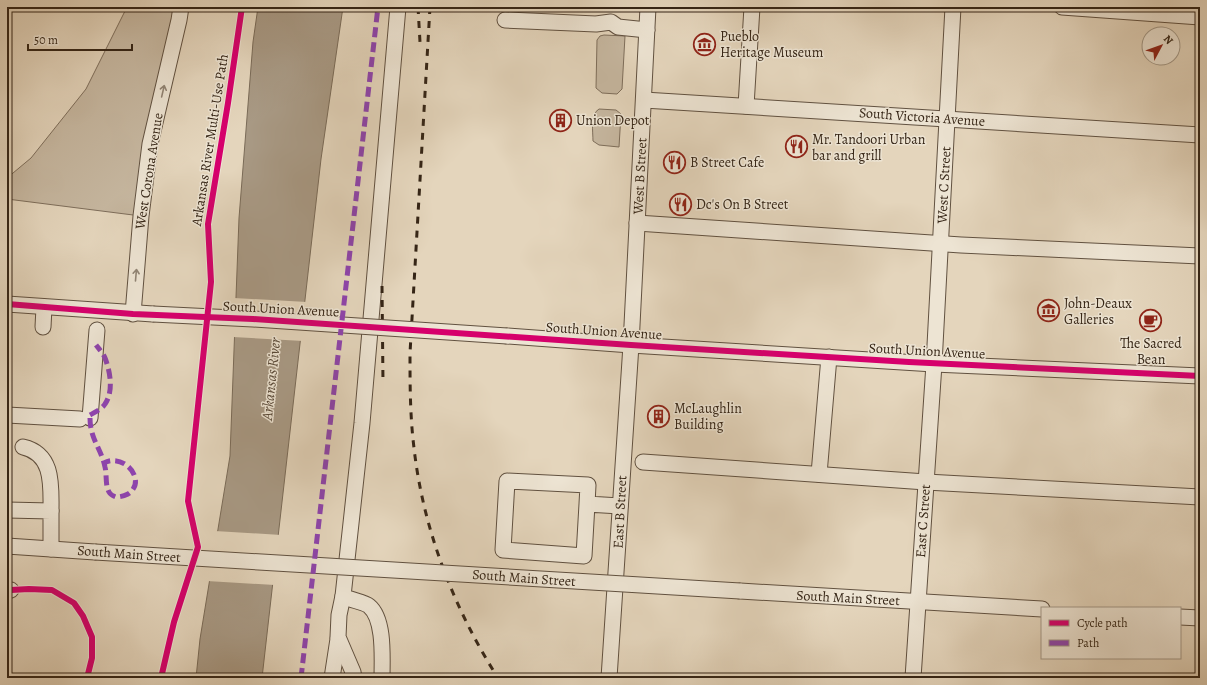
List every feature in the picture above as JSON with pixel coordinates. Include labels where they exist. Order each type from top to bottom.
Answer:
[{"type":"street","name":"West Corona Avenue","points":[[133,314],[141,216],[150,144],[181,7]]},
{"type":"street","points":[[332,678],[338,637],[339,615],[343,596],[362,424],[398,7]]},
{"type":"street","name":"West B Street","points":[[631,345],[648,7]]},
{"type":"street","points":[[746,106],[752,7]]},
{"type":"street","name":"West C Street","points":[[934,364],[953,7]]},
{"type":"street","points":[[1062,7],[1200,17]]},
{"type":"street","points":[[505,20],[596,24],[611,22],[618,27],[647,30]]},
{"type":"street","name":"South Victoria Avenue","points":[[644,100],[1200,135]]},
{"type":"street","points":[[637,223],[940,244],[1200,256]]},
{"type":"street","name":"South Union Avenue","points":[[7,304],[133,314],[253,319],[934,364],[1200,376]]},
{"type":"street","points":[[43,327],[44,307]]},
{"type":"street","points":[[7,415],[85,418],[97,330]]},
{"type":"street","name":"East B Street","points":[[609,678],[631,345]]},
{"type":"street","points":[[819,474],[829,357]]},
{"type":"street","name":"East C Street","points":[[913,678],[934,364]]},
{"type":"street","points":[[23,447],[36,453],[43,460],[48,470],[51,483],[51,549]]},
{"type":"street","points":[[642,462],[926,482],[1200,497]]},
{"type":"street","points":[[507,482],[588,485],[587,504],[584,556],[503,550],[507,482]]},
{"type":"street","points":[[587,504],[620,506]]},
{"type":"street","points":[[7,510],[51,511]]},
{"type":"street","name":"South Main Street","points":[[7,546],[1041,609]]},
{"type":"street","points":[[343,596],[368,606],[378,619],[382,642],[382,678]]},
{"type":"street","points":[[1181,617],[1200,618]]},
{"type":"street","points":[[338,637],[353,672],[354,678]]},
{"type":"shaded area","points":[[127,7],[181,7],[141,216],[7,199],[7,178],[31,158],[86,89]]},
{"type":"shaded area","points":[[600,36],[625,36],[622,89],[617,94],[602,93],[596,88],[597,40]]},
{"type":"shaded area","points":[[599,109],[616,110],[621,114],[619,147],[599,145],[593,141],[593,119],[596,111]]},
{"type":"water","name":"Arkansas River","points":[[258,7],[343,7],[321,159],[262,678],[196,678],[200,639],[230,456],[239,218],[253,42]]},
{"type":"pier","points":[[234,298],[307,302],[303,341],[233,337]]},
{"type":"pier","points":[[215,531],[281,535],[275,585],[207,581]]},
{"type":"railway","points":[[418,7],[420,42]]},
{"type":"railway","points":[[430,7],[410,353],[410,400],[413,436],[418,478],[433,538],[443,568],[454,596],[482,652],[498,678]]},
{"type":"railway","points":[[382,286],[383,383]]},
{"type":"marked path","points":[[301,678],[378,7]]},
{"type":"marked path","points":[[90,415],[104,406],[110,393],[110,375],[107,363],[103,354],[96,345]]},
{"type":"marked path","points":[[90,418],[92,432],[105,467],[109,492],[116,497],[128,494],[134,488],[136,482],[131,470],[119,461],[104,463]]},
{"type":"cycle path","name":"Arkansas River Multi-Use Path","points":[[161,678],[174,622],[198,547],[188,501],[211,282],[208,224],[242,7]]},
{"type":"cycle path","points":[[7,304],[133,314],[253,319],[631,345],[909,362],[1200,376]]},
{"type":"cycle path","points":[[11,590],[52,590],[74,603],[83,616],[92,637],[92,658],[87,678]]},
{"type":"place","name":"Pueblo Heritage Museum","points":[[704,44]]},
{"type":"place","name":"Union Depot","points":[[560,120]]},
{"type":"place","name":"Mr. Tandoori Urban bar and grill","points":[[797,147]]},
{"type":"place","name":"B Street Cafe","points":[[674,162]]},
{"type":"place","name":"Dc's On B Street","points":[[681,204]]},
{"type":"place","name":"John-Deaux Galleries","points":[[1048,311]]},
{"type":"place","name":"The Sacred Bean","points":[[1151,321]]},
{"type":"place","name":"McLaughlin Building","points":[[659,416]]}]
